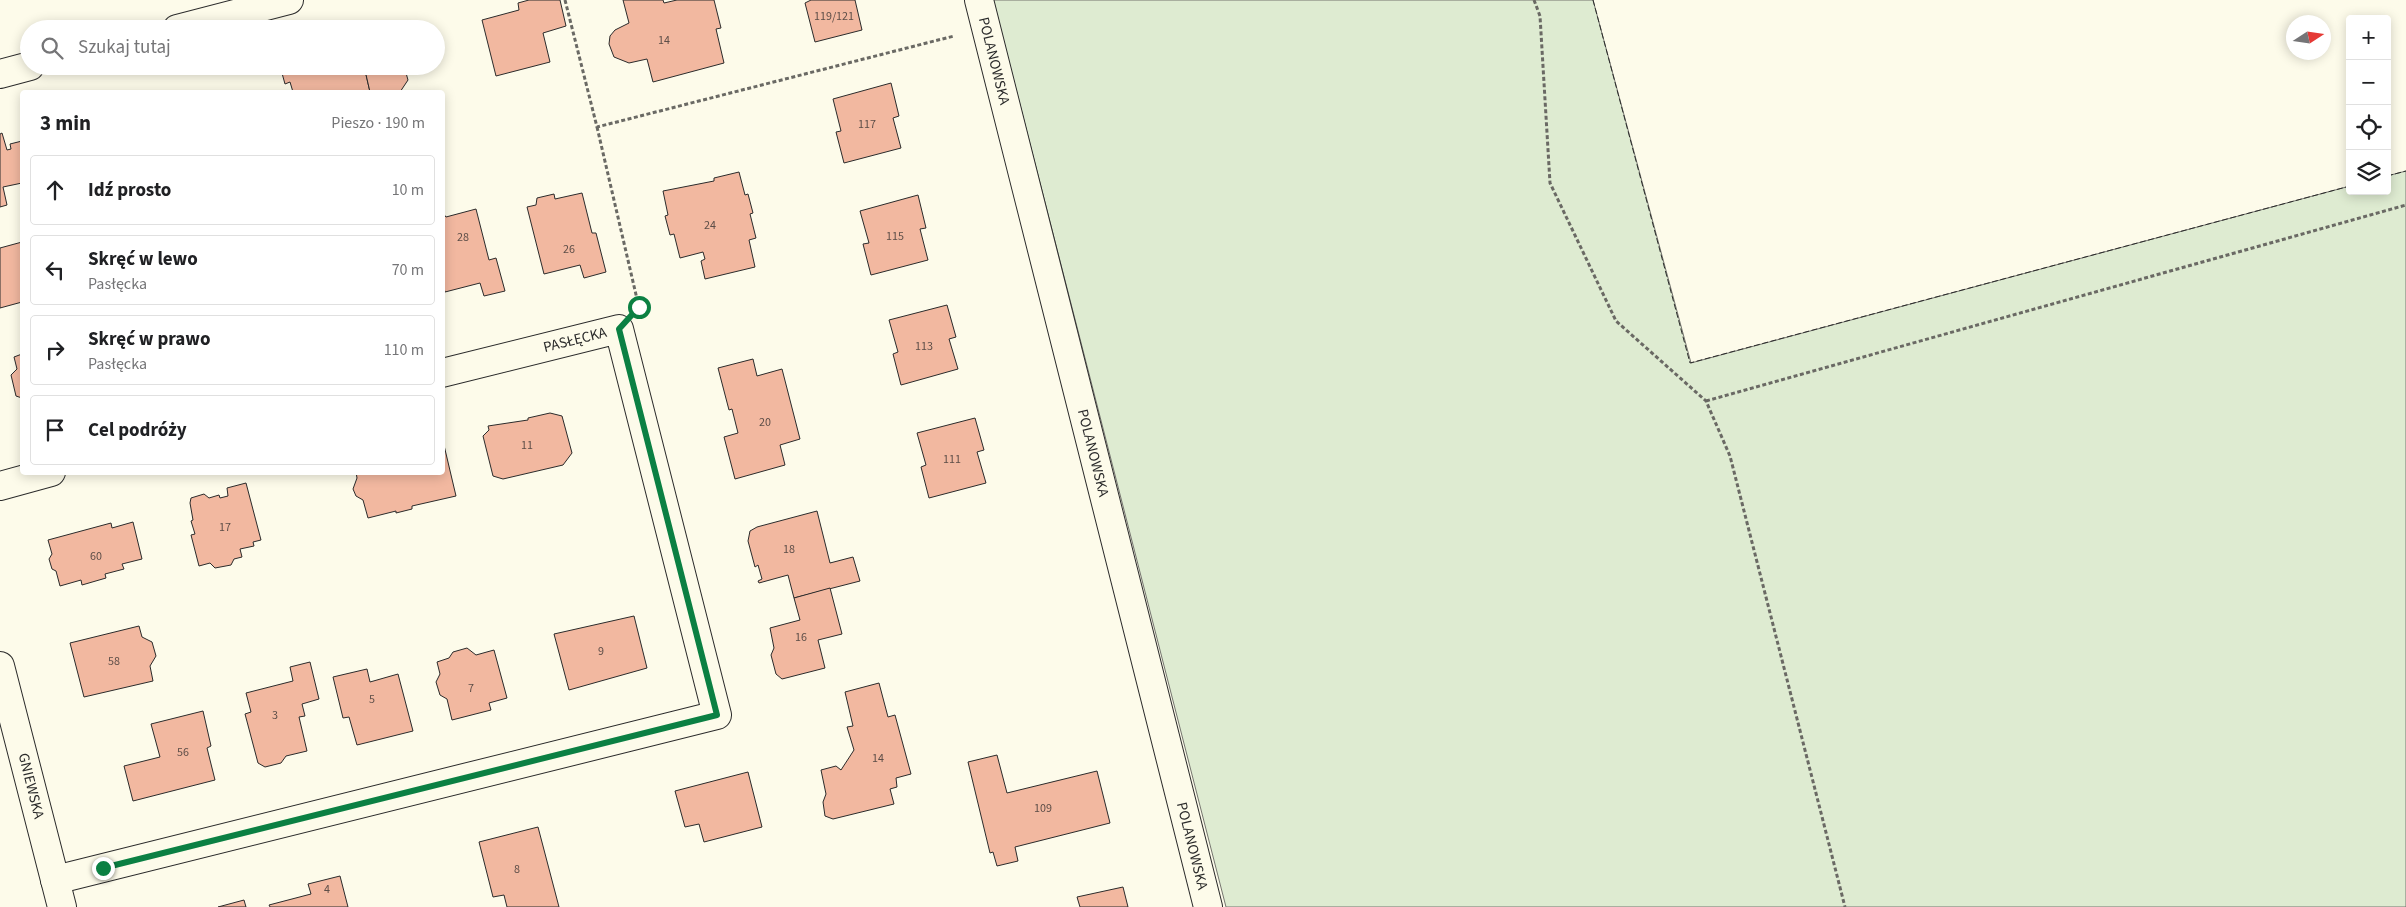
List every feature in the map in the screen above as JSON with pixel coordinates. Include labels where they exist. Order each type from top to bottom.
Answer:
[{"type":"street","points":[[212,20],[289,0]]},
{"type":"street","name":"POLANOWSKA","points":[[978,0],[1208,907]]},
{"type":"street","points":[[0,74],[20,69]]},
{"type":"street","name":"PASŁĘCKA","points":[[55,880],[717,715],[619,329],[445,372]]},
{"type":"street","points":[[0,486],[40,475]]},
{"type":"street","name":"GNIEWSKA","points":[[0,666],[62,907]]},
{"type":"path","points":[[564,0],[597,127],[639,307],[619,329]]},
{"type":"path","points":[[1534,0],[1540,16],[1550,182],[1616,321],[1706,401],[1730,456],[1845,907]]},
{"type":"path","points":[[597,127],[986,28]]},
{"type":"path","points":[[1706,401],[2406,205]]},
{"type":"green space","points":[[993,0],[1593,0],[1691,363],[2346,187],[2346,195],[2391,195],[2391,175],[2406,171],[2406,907],[1226,907]]},
{"type":"building","points":[[529,0],[560,0],[566,26],[543,33],[550,62],[496,76],[482,20],[519,10],[518,3]]},
{"type":"building","points":[[623,0],[663,0],[664,3],[677,0],[714,0],[721,28],[716,29],[724,63],[653,82],[647,59],[629,63],[614,57],[609,44],[610,36],[615,30],[629,23]]},
{"type":"building","points":[[811,0],[855,0],[862,30],[815,42],[805,3]]},
{"type":"building","points":[[282,75],[366,75],[370,90],[292,90],[290,82],[285,84]]},
{"type":"building","points":[[366,75],[407,75],[408,80],[401,90],[370,90]]},
{"type":"building","points":[[891,83],[899,116],[893,118],[901,148],[844,163],[836,132],[841,131],[833,99]]},
{"type":"building","points":[[2,133],[7,150],[11,149],[10,144],[20,142],[20,183],[3,187],[7,205],[0,207],[0,134]]},
{"type":"building","points":[[739,172],[745,195],[748,194],[753,213],[750,214],[756,238],[749,240],[755,267],[705,279],[701,261],[705,259],[703,252],[680,258],[674,234],[670,235],[665,216],[668,215],[663,191],[714,181],[714,178]]},
{"type":"building","points":[[582,193],[592,233],[596,233],[606,272],[584,278],[580,265],[544,274],[527,207],[536,205],[537,198],[554,194],[555,199]]},
{"type":"building","points":[[918,195],[926,228],[920,229],[928,260],[871,275],[863,244],[869,243],[860,211]]},
{"type":"building","points":[[476,209],[489,260],[496,258],[505,291],[484,296],[480,283],[445,292],[445,216]]},
{"type":"building","points":[[20,243],[20,303],[0,308],[0,248]]},
{"type":"building","points":[[947,305],[956,337],[949,339],[958,369],[901,385],[893,354],[898,352],[889,320]]},
{"type":"building","points":[[20,355],[20,397],[16,396],[11,375],[17,369],[14,357]]},
{"type":"building","points":[[753,359],[757,376],[782,369],[800,439],[780,445],[785,465],[735,479],[724,437],[738,433],[732,409],[729,410],[718,368]]},
{"type":"building","points":[[550,413],[562,416],[572,453],[563,465],[503,479],[493,476],[483,436],[489,430],[488,426],[528,420],[528,418]]},
{"type":"building","points":[[975,418],[984,450],[977,452],[986,483],[929,498],[921,467],[926,465],[917,433]]},
{"type":"building","points":[[445,449],[456,496],[412,506],[412,509],[396,513],[396,511],[368,518],[363,500],[356,496],[353,489],[356,475],[445,475]]},
{"type":"building","points":[[246,483],[261,540],[253,542],[254,546],[240,549],[242,557],[234,559],[231,565],[215,568],[210,563],[199,566],[191,535],[195,534],[191,521],[193,520],[191,498],[204,494],[209,498],[219,495],[220,498],[228,496],[227,488]]},
{"type":"building","points":[[817,511],[830,563],[853,557],[860,581],[794,598],[788,575],[759,583],[758,581],[762,579],[758,565],[755,567],[748,541],[750,531],[757,527]]},
{"type":"building","points":[[133,522],[142,559],[122,564],[124,569],[105,574],[106,578],[82,585],[81,580],[60,586],[56,571],[52,569],[49,559],[52,554],[48,540],[111,523],[112,528]]},
{"type":"building","points":[[830,588],[842,634],[818,640],[825,668],[782,679],[776,674],[771,655],[774,648],[770,628],[800,620],[794,598]]},
{"type":"building","points":[[634,616],[647,668],[569,690],[554,634]]},
{"type":"building","points":[[139,626],[142,637],[152,642],[156,656],[150,666],[153,681],[84,697],[70,643]]},
{"type":"building","points":[[467,648],[476,655],[494,650],[507,698],[489,703],[491,710],[452,720],[447,699],[440,695],[436,682],[440,674],[437,662],[449,658],[453,652]]},
{"type":"building","points":[[310,662],[319,699],[302,704],[305,716],[299,717],[307,751],[286,756],[281,763],[265,767],[258,763],[245,714],[251,712],[246,693],[293,681],[290,667]]},
{"type":"building","points":[[367,669],[370,682],[398,674],[413,731],[357,745],[349,717],[343,718],[333,677]]},
{"type":"building","points":[[879,683],[888,717],[895,715],[911,774],[896,778],[897,787],[890,789],[894,804],[833,819],[825,816],[823,802],[826,794],[821,770],[836,766],[841,770],[854,750],[847,727],[853,726],[845,692]]},
{"type":"building","points":[[203,711],[211,746],[207,748],[215,780],[133,801],[124,766],[160,757],[151,724]]},
{"type":"building","points":[[997,755],[1007,793],[1097,771],[1110,823],[1015,847],[1018,861],[997,866],[993,852],[990,853],[968,762]]},
{"type":"building","points":[[748,772],[762,827],[704,842],[699,824],[685,827],[675,791]]},
{"type":"building","points":[[538,827],[559,907],[507,907],[504,895],[493,897],[479,842]]},
{"type":"building","points":[[340,876],[348,907],[270,907],[269,905],[311,894],[308,884]]},
{"type":"building","points":[[1123,887],[1128,907],[1080,907],[1077,897]]},
{"type":"building","points":[[244,900],[246,907],[218,907]]},
{"type":"fence","points":[[1593,0],[1690,363],[2346,187]]},
{"type":"fence","points":[[2391,175],[2406,171]]},
{"type":"route","points":[[103,868],[717,715],[619,329],[639,307]]}]
